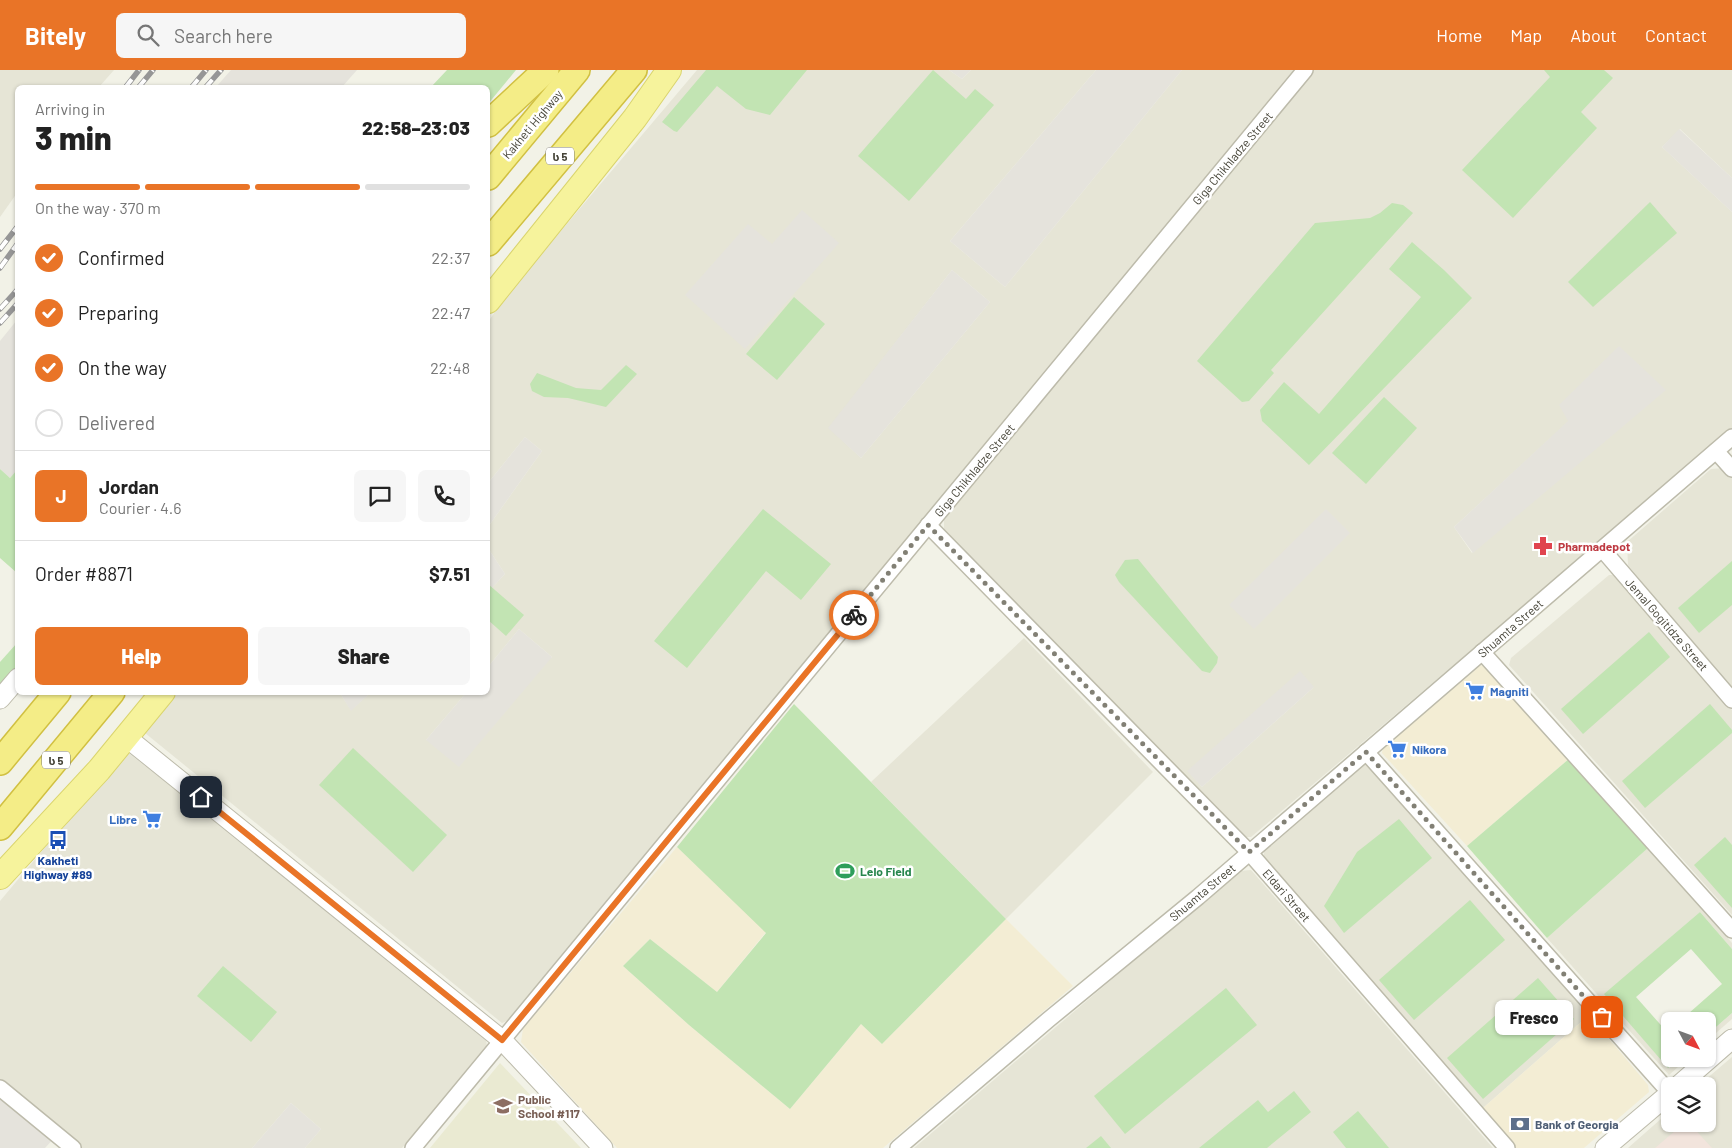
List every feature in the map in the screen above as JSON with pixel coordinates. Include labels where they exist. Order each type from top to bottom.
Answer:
[{"type":"highway","points":[[490,122],[546,70]]},
{"type":"highway","points":[[535,120],[563,70]]},
{"type":"highway","name":"Kakheti Highway","points":[[490,175],[577,70]]},
{"type":"highway","name":"ს 5","points":[[490,241],[634,70]]},
{"type":"highway","points":[[0,762],[56,695]]},
{"type":"highway","name":"ს 5","points":[[0,827],[110,695]]},
{"type":"main road","points":[[490,299],[635,118],[669,70]]},
{"type":"main road","points":[[0,877],[99,770],[160,695]]},
{"type":"street","points":[[490,117],[530,70]]},
{"type":"street","name":"Giga Chikhladze Street","points":[[414,1148],[1305,70]]},
{"type":"street","name":"Shuamta Street","points":[[898,1148],[1249,852],[1732,437]]},
{"type":"street","points":[[1716,451],[1732,469]]},
{"type":"street","name":"Eldari Street","points":[[928,525],[1249,852],[1507,1148]]},
{"type":"street","name":"Jemal Gogitidze Street","points":[[1602,549],[1732,700]]},
{"type":"street","points":[[1482,652],[1732,930]]},
{"type":"street","points":[[0,699],[15,682]]},
{"type":"street","points":[[126,736],[502,1040],[603,1148]]},
{"type":"street","points":[[1366,752],[1661,1083]]},
{"type":"street","points":[[1688,1077],[1732,1039]]},
{"type":"street","points":[[0,1088],[74,1148]]},
{"type":"street","points":[[1605,1148],[1661,1101]]},
{"type":"shaded area","points":[[0,70],[114,70],[101,85],[15,85],[15,196],[0,217]]},
{"type":"shaded area","points":[[231,70],[357,70],[344,85],[218,85]]},
{"type":"shaded area","points":[[697,70],[949,70],[962,79],[971,70],[1096,70],[950,241],[1005,287],[1182,70],[1295,70],[514,1018],[502,1023],[145,733],[176,695],[341,695],[351,710],[368,695],[464,695],[426,740],[552,657],[519,629],[490,665],[490,590],[505,574],[490,551],[490,524],[542,451],[525,437],[490,481],[490,319],[505,297]],"holes":[[[952,270],[990,302],[861,458],[829,428]]]},
{"type":"shaded area","points":[[949,70],[971,70],[962,79]]},
{"type":"shaded area","points":[[1096,70],[1182,70],[1005,287],[950,241]]},
{"type":"shaded area","points":[[1313,70],[1732,70],[1732,178],[1680,129],[1662,147],[1732,212],[1732,429],[1251,837],[1243,837],[944,531],[944,520]],"holes":[[[1569,421],[1472,553],[1454,527]],[[1314,687],[1202,787],[1188,771]]]},
{"type":"shaded area","points":[[1679,129],[1732,178],[1732,212],[1662,147]]},
{"type":"shaded area","points":[[802,210],[839,243],[745,349],[685,295],[748,224],[772,244]]},
{"type":"shaded area","points":[[952,270],[990,302],[861,458],[828,428]]},
{"type":"shaded area","points":[[15,322],[15,473],[10,478],[0,469],[0,341]]},
{"type":"shaded area","points":[[1619,346],[1666,390],[1473,553],[1454,527],[1568,421],[1559,405]]},
{"type":"shaded area","points":[[525,437],[542,451],[490,524],[490,481]]},
{"type":"shaded area","points":[[1724,468],[1732,477],[1732,691],[1628,565],[1627,542],[1711,469]]},
{"type":"shaded area","points":[[1326,509],[1350,533],[1254,629],[1229,605]]},
{"type":"shaded area","points":[[490,551],[505,574],[490,590]]},
{"type":"shaded area","points":[[1609,575],[1615,575],[1732,710],[1732,915],[1509,665],[1511,658]]},
{"type":"shaded area","points":[[519,629],[552,657],[459,767],[426,740],[464,695],[490,695],[490,665]]},
{"type":"shaded area","points":[[1024,638],[1153,772],[1006,919],[871,782]]},
{"type":"shaded area","points":[[1481,665],[1493,672],[1570,758],[1467,846],[1382,753],[1383,748]]},
{"type":"shaded area","points":[[1300,671],[1314,687],[1202,787],[1187,771]]},
{"type":"shaded area","points":[[341,695],[368,695],[351,711]]},
{"type":"shaded area","points":[[126,751],[485,1032],[487,1047],[402,1148],[305,1148],[321,1129],[291,1103],[252,1148],[82,1148],[0,1082],[0,901]]},
{"type":"shaded area","points":[[1368,761],[1589,1015],[1483,1108],[1264,859],[1264,851]]},
{"type":"shaded area","points":[[677,847],[766,932],[717,992],[650,939],[623,966],[689,1025],[790,1109],[861,1024],[882,1044],[1006,919],[1073,986],[883,1148],[617,1148],[521,1042],[523,1029]]},
{"type":"shaded area","points":[[1648,848],[1732,943],[1732,949],[1700,912],[1605,994],[1661,1059],[1661,1066],[1547,938]]},
{"type":"shaded area","points":[[1251,870],[1493,1148],[914,1148],[1239,871]]},
{"type":"shaded area","points":[[1732,1013],[1732,1019],[1716,1033],[1716,1027]]},
{"type":"shaded area","points":[[1589,1015],[1648,1085],[1649,1092],[1584,1148],[1516,1148],[1483,1108]]},
{"type":"shaded area","points":[[1732,1057],[1732,1148],[1628,1148],[1661,1119],[1661,1132],[1716,1132],[1716,1077],[1709,1077]]},
{"type":"shaded area","name":"Public School #117","points":[[500,1063],[581,1148],[430,1148]]},
{"type":"shaded area","points":[[1663,1068],[1677,1068],[1669,1075]]},
{"type":"shaded area","points":[[0,1093],[55,1137],[45,1148],[0,1148]]},
{"type":"shaded area","points":[[291,1103],[321,1129],[305,1148],[252,1148]]},
{"type":"shaded area","points":[[1674,1132],[1697,1132],[1712,1148],[1655,1148]]},
{"type":"green space","points":[[447,70],[516,70],[490,102],[490,85],[433,85]]},
{"type":"green space","points":[[706,70],[807,70],[770,115],[746,109],[717,86],[677,132],[674,131],[662,122]]},
{"type":"green space","points":[[933,70],[966,99],[975,89],[994,105],[909,201],[858,156]]},
{"type":"green space","points":[[1544,70],[1604,70],[1613,78],[1581,112],[1597,128],[1513,218],[1462,170],[1550,77]]},
{"type":"green space","points":[[1650,202],[1677,233],[1593,307],[1568,282]]},
{"type":"green space","points":[[1392,203],[1403,205],[1413,213],[1271,370],[1274,373],[1249,401],[1242,402],[1197,361],[1315,223],[1370,218],[1380,213]]},
{"type":"green space","points":[[1412,242],[1472,298],[1309,465],[1262,421],[1260,410],[1284,382],[1319,414],[1421,297],[1389,269]]},
{"type":"green space","points":[[794,297],[825,324],[777,380],[746,354]]},
{"type":"green space","points":[[626,365],[637,374],[606,407],[568,398],[544,397],[532,391],[530,384],[537,373],[576,388],[601,390]]},
{"type":"green space","points":[[1384,397],[1417,428],[1366,484],[1332,453]]},
{"type":"green space","points":[[0,469],[10,478],[15,472],[15,571],[0,558]]},
{"type":"green space","points":[[763,509],[831,564],[801,600],[766,571],[687,668],[654,641]]},
{"type":"green space","points":[[1138,559],[1218,657],[1217,663],[1210,673],[1202,671],[1119,582],[1115,575],[1125,560]]},
{"type":"green space","points":[[1732,561],[1732,605],[1699,633],[1678,608]]},
{"type":"green space","points":[[490,586],[524,615],[506,636],[490,622]]},
{"type":"green space","points":[[1649,632],[1670,657],[1583,734],[1561,709]]},
{"type":"green space","points":[[15,645],[15,668],[0,687],[0,662]]},
{"type":"green space","points":[[794,704],[1006,919],[882,1044],[861,1024],[790,1109],[689,1025],[623,966],[650,939],[717,992],[766,933],[677,847]]},
{"type":"green space","points":[[1710,704],[1732,730],[1732,733],[1645,808],[1622,781]]},
{"type":"green space","points":[[353,748],[447,835],[413,872],[319,785]]},
{"type":"green space","points":[[1570,758],[1648,848],[1547,938],[1467,846]]},
{"type":"green space","points":[[1399,819],[1432,858],[1344,933],[1324,906],[1357,852]]},
{"type":"green space","points":[[1725,837],[1732,845],[1732,908],[1694,865]]},
{"type":"green space","points":[[1470,900],[1505,940],[1414,1020],[1379,980]]},
{"type":"green space","points":[[1700,912],[1732,949],[1732,1013],[1716,1027],[1716,1012],[1690,1012],[1722,984],[1691,949],[1636,997],[1661,1025],[1661,1060],[1604,994]]},
{"type":"green space","points":[[223,966],[277,1012],[251,1042],[197,996]]},
{"type":"green space","points":[[1538,978],[1574,1019],[1483,1099],[1447,1058]]},
{"type":"green space","points":[[1226,988],[1257,1025],[1125,1134],[1094,1096]]},
{"type":"green space","points":[[1294,1091],[1311,1112],[1267,1148],[1199,1148],[1258,1100],[1268,1112]]},
{"type":"green space","points":[[1358,1111],[1389,1148],[1346,1148],[1333,1132]]},
{"type":"green space","points":[[1101,1136],[1111,1148],[1086,1148]]},
{"type":"railway","points":[[127,85],[139,70]]},
{"type":"railway","points":[[140,85],[153,70]]},
{"type":"railway","points":[[194,85],[206,70]]},
{"type":"railway","points":[[208,85],[221,70]]},
{"type":"railway","points":[[0,249],[15,230]]},
{"type":"railway","points":[[0,268],[15,247]]},
{"type":"railway","points":[[0,309],[15,292]]},
{"type":"railway","points":[[0,323],[15,306]]},
{"type":"way so far","points":[[854,615],[928,525],[1249,852],[1366,752],[1602,1017]]},
{"type":"place","name":"Pharmadepot","points":[[1543,546]]},
{"type":"place","name":"Magniti","points":[[1475,691]]},
{"type":"place","name":"Nikora","points":[[1397,749]]},
{"type":"place","name":"Libre","points":[[152,819]]},
{"type":"place","name":"Kakheti Highway #89","points":[[58,840]]},
{"type":"place","name":"Lelo Field","points":[[845,871]]},
{"type":"place","name":"Fresco","points":[[1602,1017]]},
{"type":"place","name":"Public School #117","points":[[503,1106]]},
{"type":"place","name":"Bank of Georgia","points":[[1520,1124]]},
{"type":"route","points":[[201,797],[502,1040],[854,615]]}]
